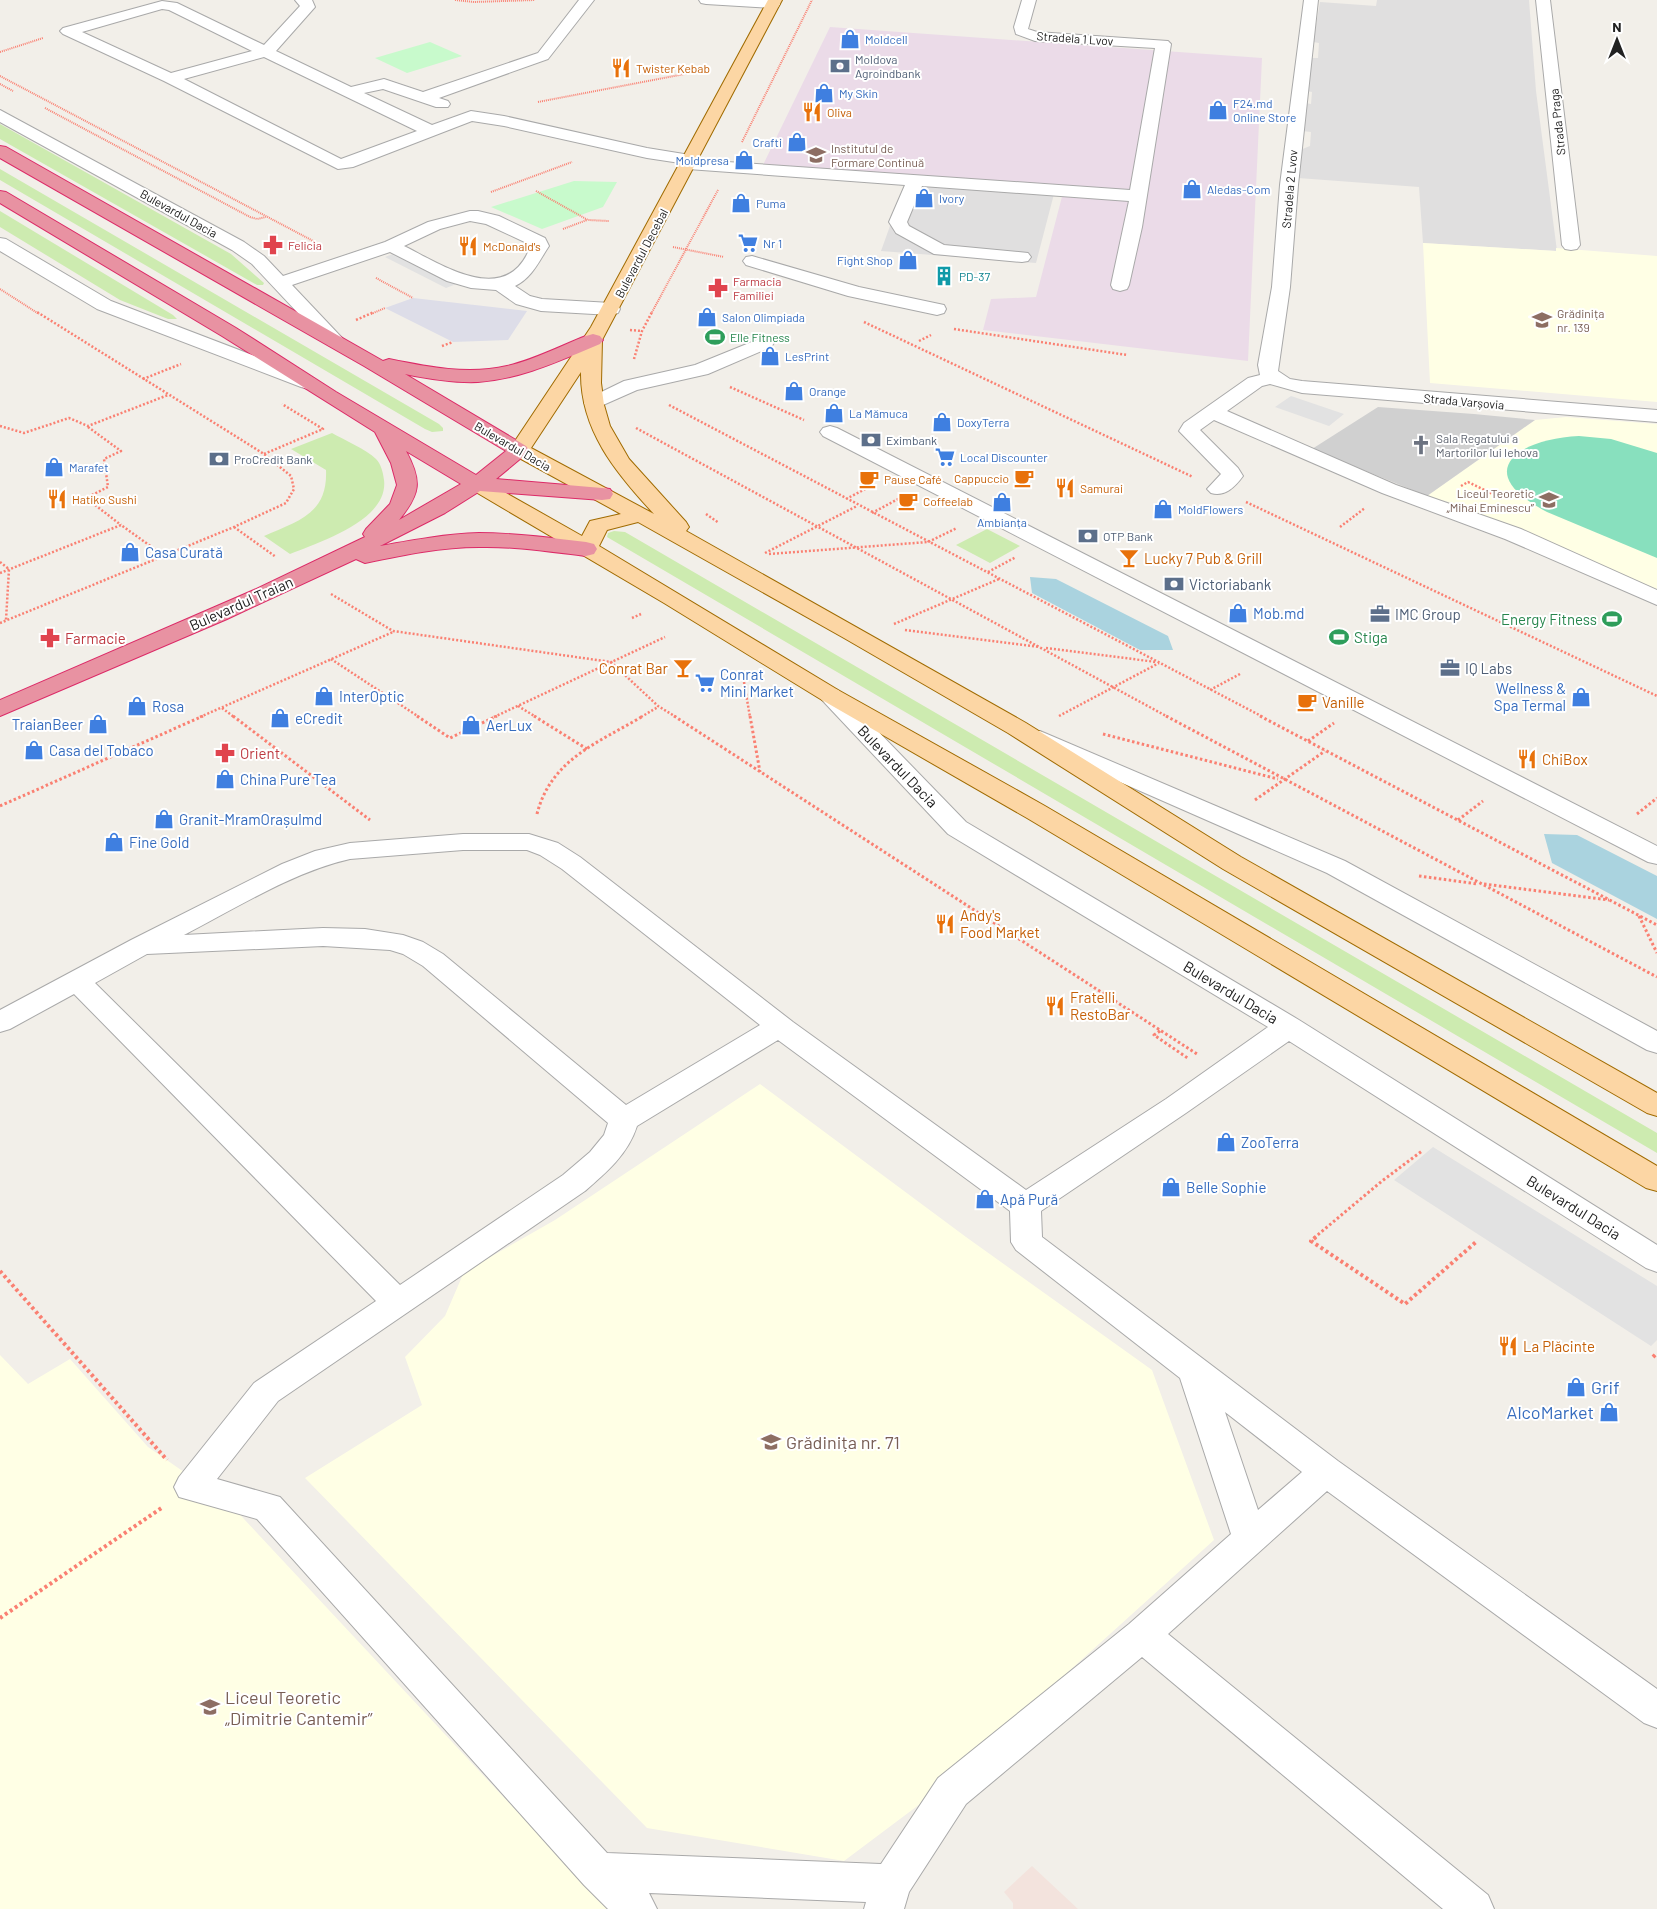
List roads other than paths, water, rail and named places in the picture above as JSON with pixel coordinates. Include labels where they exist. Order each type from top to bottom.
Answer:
[{"type":"highway","name":"Bulevardul Dacia","points":[[0,151],[335,341],[519,450]]},
{"type":"highway","name":"Bulevardul Dacia","points":[[0,196],[229,332],[308,383],[476,484]]},
{"type":"highway","points":[[371,362],[449,375],[490,374],[527,366],[594,340]]},
{"type":"highway","points":[[362,547],[393,515],[408,490],[409,483],[404,467],[384,429]]},
{"type":"highway","name":"Bulevardul Decebal","points":[[476,484],[519,450]]},
{"type":"highway","points":[[476,484],[602,494]]},
{"type":"highway","name":"Bulevardul Traian","points":[[0,709],[306,575],[452,500],[476,484]]},
{"type":"highway","points":[[329,563],[450,542],[507,541],[586,549]]},
{"type":"main road","name":"Bulevardul Decebal","points":[[519,450],[594,340],[774,2]]},
{"type":"main road","points":[[594,340],[591,378],[594,403],[600,428],[609,447],[628,474],[692,543]]},
{"type":"main road","name":"Bulevardul Dacia","points":[[519,450],[692,543],[1017,728],[1232,863],[1657,1106]]},
{"type":"main road","name":"Bulevardul Dacia","points":[[476,484],[672,598],[830,696],[1036,812],[1657,1180]]},
{"type":"main road","points":[[586,549],[598,526],[641,515]]},
{"type":"street","points":[[170,78],[266,52],[308,7],[306,2],[302,0]]},
{"type":"street","points":[[425,97],[543,56],[587,0]]},
{"type":"street","points":[[706,0],[774,2]]},
{"type":"street","name":"Stradela 1 Lvov","points":[[1030,0],[1021,26],[1021,31],[1026,34],[1057,38],[1162,44],[1138,196]]},
{"type":"street","name":"Stradela 2 Lvov","points":[[1273,377],[1268,372],[1268,365],[1281,287],[1288,185],[1311,0]]},
{"type":"street","name":"Strada Praga","points":[[1543,0],[1571,245]]},
{"type":"street","points":[[431,131],[172,6],[162,5],[68,31],[170,78],[338,164],[347,163],[471,116]]},
{"type":"street","points":[[348,92],[384,84],[425,97],[471,116],[504,121],[689,162],[915,181],[1138,196],[1120,284]]},
{"type":"street","name":"Bulevardul Dacia","points":[[0,115],[238,246],[258,260],[335,341]]},
{"type":"street","points":[[915,181],[898,222],[902,229],[940,250],[1022,257]]},
{"type":"street","points":[[279,283],[391,246],[402,238],[448,221],[475,215],[539,242],[540,246],[518,277],[499,284],[486,285],[457,279],[391,246]]},
{"type":"street","name":"Bulevardul Dacia","points":[[4,249],[104,305],[308,383]]},
{"type":"street","points":[[752,261],[855,292],[937,309]]},
{"type":"street","points":[[499,284],[523,300],[541,305],[611,309]]},
{"type":"street","points":[[594,403],[631,385],[701,370],[764,343]]},
{"type":"street","points":[[1218,489],[1232,476],[1231,472],[1189,431],[1191,427],[1255,382],[1273,377]]},
{"type":"street","name":"Strada Varșovia","points":[[1273,377],[1283,384],[1302,387],[1657,416]]},
{"type":"street","points":[[591,378],[631,385]]},
{"type":"street","points":[[1212,412],[1389,489],[1513,534],[1657,598]]},
{"type":"street","points":[[830,432],[1657,856]]},
{"type":"street","name":"Bulevardul Dacia","points":[[830,696],[957,828],[1289,1027],[1657,1260]]},
{"type":"street","name":"Bulevardul Dacia","points":[[1017,728],[1336,867],[1657,1043]]},
{"type":"street","points":[[0,1022],[141,946],[305,864],[350,851],[502,840],[529,842],[549,849],[571,863],[780,1026],[1025,1206]]},
{"type":"street","points":[[141,946],[323,937],[393,941],[413,948],[433,960],[624,1120]]},
{"type":"street","points":[[77,981],[397,1302]]},
{"type":"street","points":[[637,1909],[598,1872],[268,1507],[191,1487],[266,1392],[574,1183],[601,1160],[618,1139],[624,1120],[780,1026]]},
{"type":"street","points":[[1025,1206],[1208,1066],[1289,1027]]},
{"type":"street","points":[[1025,1206],[1027,1242],[1326,1471],[1657,1711]]},
{"type":"street","points":[[1194,1369],[1250,1539]]},
{"type":"street","points":[[598,1872],[888,1897],[952,1790],[1142,1635],[1326,1471]]},
{"type":"street","points":[[1142,1635],[1474,1909]]},
{"type":"water","points":[[1030,577],[1056,579],[1168,636],[1173,650],[1140,650],[1032,593]]},
{"type":"water","points":[[1544,834],[1577,835],[1657,876],[1657,919],[1552,863]]},
{"type":"place","name":"Moldcell","points":[[850,39]]},
{"type":"place","name":"Moldova Agroindbank","points":[[840,66]]},
{"type":"place","name":"Twister Kebab","points":[[621,68]]},
{"type":"place","name":"My Skin","points":[[824,93]]},
{"type":"place","name":"F24.md Online Store","points":[[1218,110]]},
{"type":"place","name":"Oliva","points":[[812,112]]},
{"type":"place","name":"Crafti","points":[[797,142]]},
{"type":"place","name":"Institutul de Formare Continuă","points":[[816,155]]},
{"type":"place","name":"Moldpresa","points":[[744,160]]},
{"type":"place","name":"Aledas-Com","points":[[1192,189]]},
{"type":"place","name":"Ivory","points":[[924,198]]},
{"type":"place","name":"Puma","points":[[741,203]]},
{"type":"place","name":"Nr 1","points":[[748,243]]},
{"type":"place","name":"Felicia","points":[[273,245]]},
{"type":"place","name":"McDonald's","points":[[468,246]]},
{"type":"place","name":"Fight Shop","points":[[908,260]]},
{"type":"place","name":"PD-37","points":[[944,276]]},
{"type":"place","name":"Farmacia Familiei","points":[[718,288]]},
{"type":"place","name":"Salon Olimpiada","points":[[707,317]]},
{"type":"place","name":"Grădinița nr. 139","points":[[1542,320]]},
{"type":"place","name":"Elle Fitness","points":[[715,337]]},
{"type":"place","name":"LesPrint","points":[[770,356]]},
{"type":"place","name":"Orange","points":[[794,391]]},
{"type":"place","name":"La Mămuca","points":[[834,413]]},
{"type":"place","name":"DoxyTerra","points":[[942,422]]},
{"type":"place","name":"Eximbank","points":[[871,440]]},
{"type":"place","name":"Sala Regatului a Martorilor lui Iehova","points":[[1421,445]]},
{"type":"place","name":"Local Discounter","points":[[945,457]]},
{"type":"place","name":"ProCredit Bank","points":[[219,459]]},
{"type":"place","name":"Marafet","points":[[54,467]]},
{"type":"place","name":"Cappuccio","points":[[1024,478]]},
{"type":"place","name":"Pause Café","points":[[869,479]]},
{"type":"place","name":"Samurai","points":[[1065,488]]},
{"type":"place","name":"Hatiko Sushi","points":[[57,499]]},
{"type":"place","name":"Liceul Teoretic „Mihai Eminescu”","points":[[1549,500]]},
{"type":"place","name":"Coffeelab","points":[[908,501]]},
{"type":"place","name":"Ambianța","points":[[1002,502]]},
{"type":"place","name":"MoldFlowers","points":[[1163,509]]},
{"type":"place","name":"OTP Bank","points":[[1088,536]]},
{"type":"place","name":"Casa Curată","points":[[130,552]]},
{"type":"place","name":"Lucky 7 Pub & Grill","points":[[1129,558]]},
{"type":"place","name":"Victoriabank","points":[[1174,584]]},
{"type":"place","name":"Mob.md","points":[[1238,613]]},
{"type":"place","name":"IMC Group","points":[[1380,614]]},
{"type":"place","name":"Energy Fitness","points":[[1612,619]]},
{"type":"place","name":"Stiga","points":[[1339,637]]},
{"type":"place","name":"Farmacie","points":[[50,638]]},
{"type":"place","name":"Conrat Bar","points":[[683,668]]},
{"type":"place","name":"IQ Labs","points":[[1450,668]]},
{"type":"place","name":"Conrat Mini Market","points":[[705,683]]},
{"type":"place","name":"InterOptic","points":[[324,696]]},
{"type":"place","name":"Wellness & Spa Termal","points":[[1581,697]]},
{"type":"place","name":"Vanille","points":[[1307,702]]},
{"type":"place","name":"Rosa","points":[[137,706]]},
{"type":"place","name":"eCredit","points":[[280,718]]},
{"type":"place","name":"TraianBeer","points":[[98,724]]},
{"type":"place","name":"AerLux","points":[[471,725]]},
{"type":"place","name":"Casa del Tobaco","points":[[34,750]]},
{"type":"place","name":"Orient","points":[[225,753]]},
{"type":"place","name":"ChiBox","points":[[1527,759]]},
{"type":"place","name":"China Pure Tea","points":[[225,779]]},
{"type":"place","name":"Granit-MramOrașulmd","points":[[164,819]]},
{"type":"place","name":"Fine Gold","points":[[114,842]]},
{"type":"place","name":"Andy's Food Market","points":[[945,924]]},
{"type":"place","name":"Fratelli RestoBar","points":[[1055,1006]]},
{"type":"place","name":"ZooTerra","points":[[1226,1142]]},
{"type":"place","name":"Belle Sophie","points":[[1171,1187]]},
{"type":"place","name":"Apă Pură","points":[[985,1199]]},
{"type":"place","name":"La Plăcinte","points":[[1508,1346]]},
{"type":"place","name":"Grif","points":[[1576,1387]]},
{"type":"place","name":"AlcoMarket","points":[[1609,1412]]},
{"type":"place","name":"Grădinița nr. 71","points":[[771,1442]]},
{"type":"place","name":"Liceul Teoretic „Dimitrie Cantemir”","points":[[210,1707]]}]
